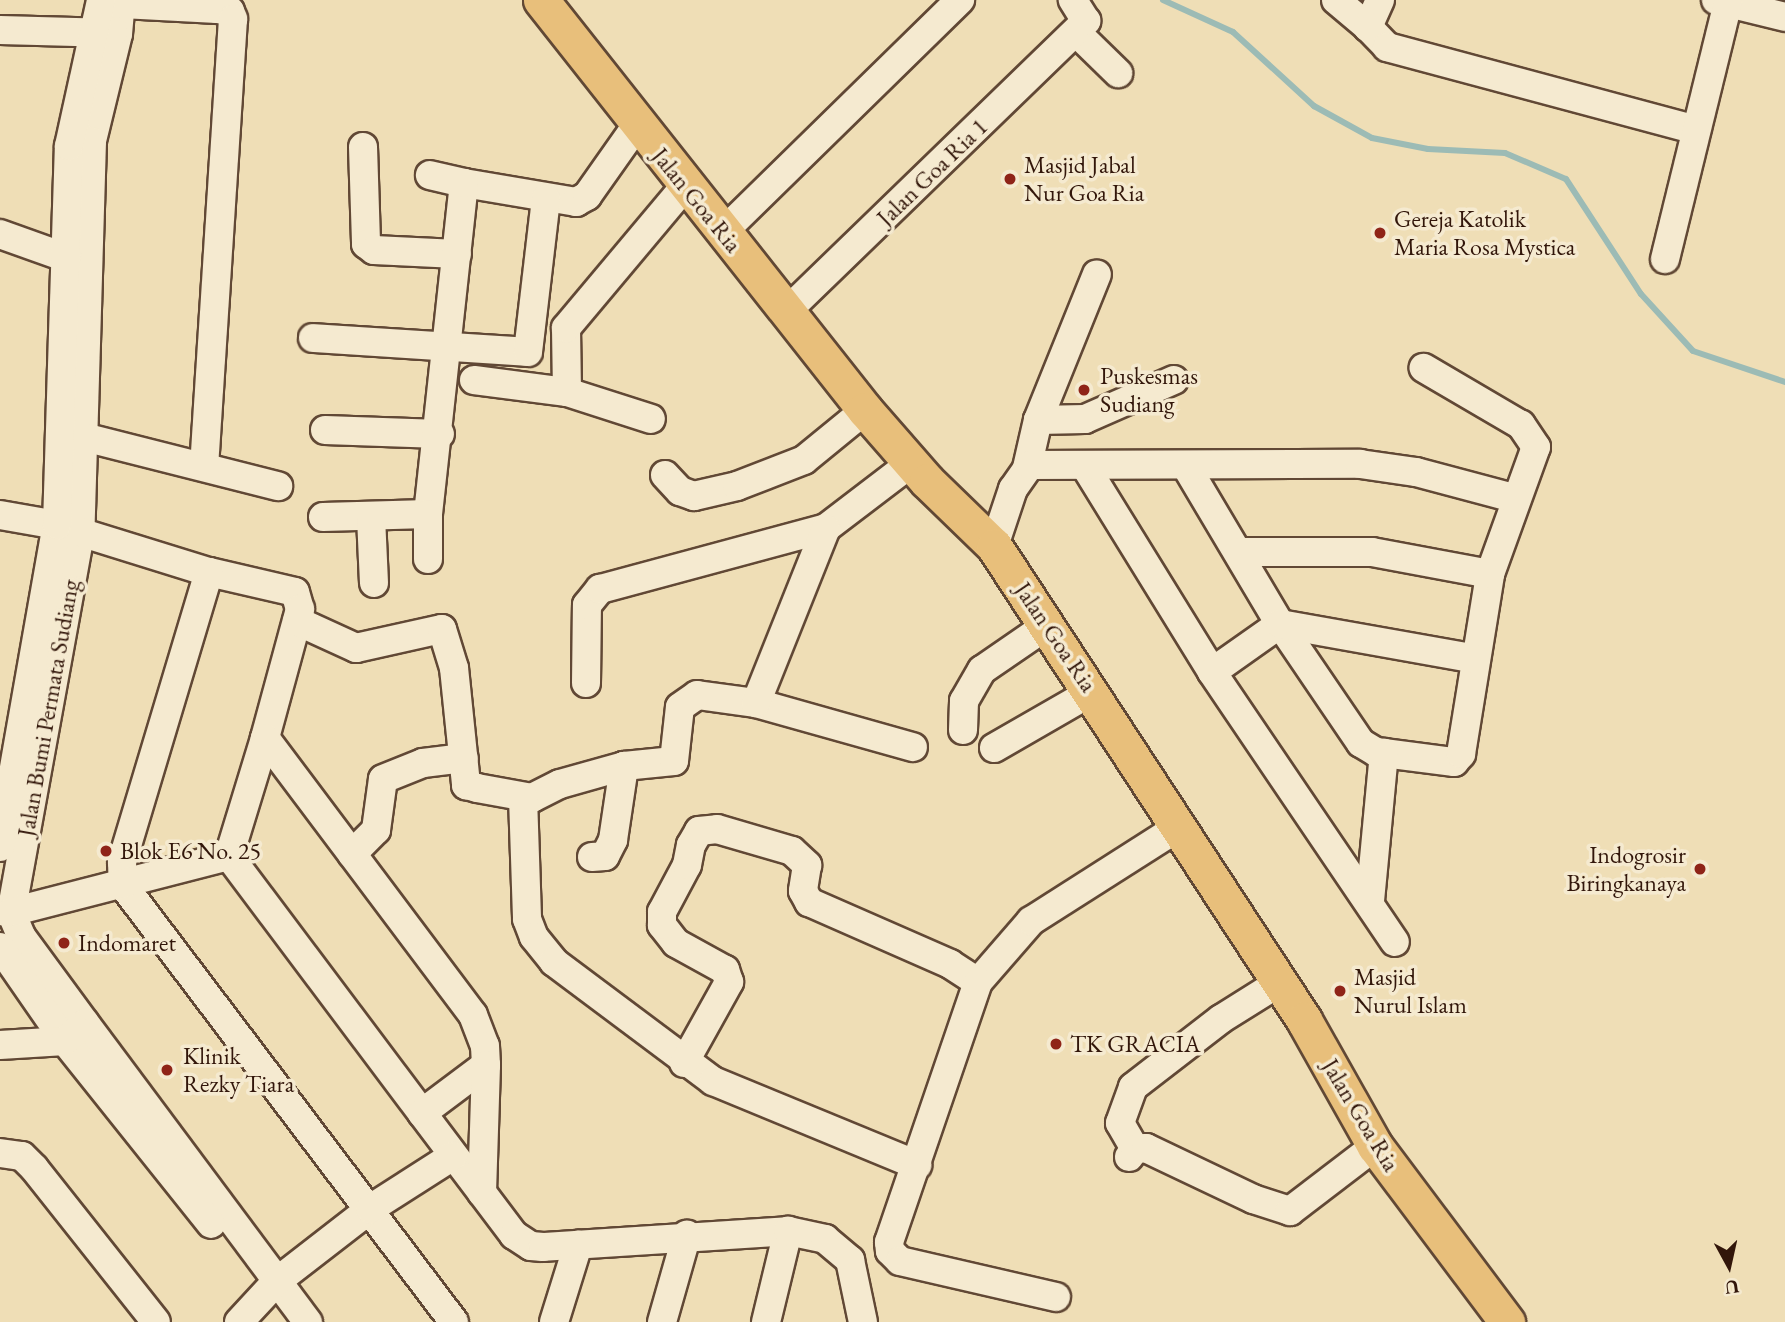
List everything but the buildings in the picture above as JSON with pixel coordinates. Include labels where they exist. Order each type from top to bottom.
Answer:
[{"type":"main road","name":"Jalan Goa Ria","points":[[541,0],[637,125],[865,410],[911,463],[994,546],[1093,691],[1280,982],[1375,1146],[1507,1322]]},
{"type":"street","points":[[723,232],[960,0]]},
{"type":"street","points":[[1073,0],[1087,18],[1076,32],[1118,74]]},
{"type":"street","points":[[1336,0],[1387,47],[1430,61],[1696,130]]},
{"type":"street","points":[[1368,27],[1380,0]]},
{"type":"street","points":[[111,2],[217,9],[230,11],[233,19],[204,464]]},
{"type":"street","name":"Jalan Bumi Permata Sudiang","points":[[71,433],[67,258],[69,146],[97,71],[111,2]]},
{"type":"street","points":[[1665,259],[1696,130],[1722,2],[1785,17]]},
{"type":"street","points":[[0,30],[106,33]]},
{"type":"street","name":"Jalan Goa Ria 1","points":[[787,312],[1076,32]]},
{"type":"street","name":"Jalan Bumi Permata Sudiang","points":[[6,911],[68,530],[71,433],[97,71]]},
{"type":"street","points":[[430,175],[546,199],[576,202],[587,197],[637,125]]},
{"type":"street","points":[[363,147],[366,244],[374,250],[457,254]]},
{"type":"street","points":[[428,559],[428,514],[440,433],[464,183]]},
{"type":"street","points":[[567,392],[566,328],[686,185]]},
{"type":"street","points":[[313,338],[528,352],[546,199]]},
{"type":"street","points":[[0,234],[67,258]]},
{"type":"street","points":[[994,546],[1013,489],[1027,468],[1038,420],[1097,274]]},
{"type":"street","points":[[1186,466],[1280,624],[1355,737],[1368,748],[1384,753],[1457,760],[1490,575],[1514,498],[1528,475],[1535,447],[1531,435],[1521,425],[1424,368]]},
{"type":"street","points":[[474,380],[567,392],[651,419]]},
{"type":"street","points":[[1038,420],[1085,419],[1174,380]]},
{"type":"street","points":[[664,475],[680,491],[694,496],[737,486],[804,460],[865,410]]},
{"type":"street","points":[[326,430],[440,433]]},
{"type":"street","points":[[71,433],[204,464],[278,486]]},
{"type":"street","points":[[586,683],[587,605],[600,589],[826,528],[911,463]]},
{"type":"street","points":[[1027,468],[1360,464],[1416,472],[1514,498]]},
{"type":"street","points":[[1085,466],[1212,672],[1370,901],[1395,942]]},
{"type":"street","points":[[323,517],[428,514]]},
{"type":"street","points":[[0,515],[68,530],[209,572],[295,592],[300,604],[297,621],[229,856]]},
{"type":"street","points":[[371,517],[374,583]]},
{"type":"street","points":[[756,703],[826,528]]},
{"type":"street","name":"Jalan Bumi Permata Sudiang","points":[[0,847],[68,530]]},
{"type":"street","points":[[1238,552],[1372,552],[1490,575]]},
{"type":"street","points":[[209,572],[122,862],[123,885],[454,1322]]},
{"type":"street","points":[[297,621],[356,648],[442,629],[454,668],[466,785],[523,797],[539,796],[560,784],[624,766],[674,761],[680,707],[697,695],[756,703],[913,747]]},
{"type":"street","points":[[963,730],[964,701],[982,670],[1049,624]]},
{"type":"street","points":[[1212,672],[1280,624],[1476,659]]},
{"type":"street","points":[[994,748],[1093,691]]},
{"type":"street","points":[[265,738],[473,1015],[485,1046],[486,1065],[482,1193]]},
{"type":"street","points":[[1370,901],[1384,753]]},
{"type":"street","points":[[352,855],[376,831],[383,779],[424,763],[464,758]]},
{"type":"street","points":[[592,857],[605,856],[613,841],[624,766]]},
{"type":"street","points":[[523,797],[526,909],[534,937],[554,962],[684,1063],[794,1118],[917,1165]]},
{"type":"street","points":[[1056,1297],[900,1261],[888,1242],[917,1165],[945,1069],[978,982],[1031,921],[1180,826]]},
{"type":"street","points":[[684,1063],[729,982],[725,970],[676,943],[662,925],[662,912],[687,865],[699,831],[717,829],[792,851],[807,865],[803,891],[809,902],[950,964],[978,982]]},
{"type":"street","points":[[75,1032],[6,911],[123,885],[229,856]]},
{"type":"street","points":[[229,856],[514,1235],[531,1246],[578,1245],[687,1234],[788,1231],[825,1239],[850,1260],[863,1322]]},
{"type":"street","points":[[0,947],[75,1032],[271,1288],[289,1322]]},
{"type":"street","points":[[1280,982],[1221,1019],[1133,1087],[1120,1123],[1132,1153],[1146,1148],[1260,1203],[1290,1211],[1297,1210],[1375,1146]]},
{"type":"street","points":[[0,1045],[75,1032]]},
{"type":"street","points":[[422,1113],[486,1065]]},
{"type":"street","points":[[0,1153],[22,1156],[34,1168],[156,1322]]},
{"type":"street","points":[[239,1322],[271,1288],[370,1209],[453,1156]]},
{"type":"street","points":[[766,1322],[788,1231]]},
{"type":"street","points":[[662,1322],[687,1234]]},
{"type":"street","points":[[554,1322],[578,1245]]},
{"type":"street","points":[[271,1288],[308,1322]]},
{"type":"waterway","points":[[1163,0],[1233,32],[1314,106],[1372,138],[1428,149],[1505,153],[1566,179],[1641,294],[1693,351],[1785,382]]},
{"type":"place","name":"Masjid Jabal Nur Goa Ria","points":[[1010,179]]},
{"type":"place","name":"Gereja Katolik Maria Rosa Mystica","points":[[1380,233]]},
{"type":"place","name":"Puskesmas Sudiang","points":[[1084,390]]},
{"type":"place","name":"Blok E6 No. 25","points":[[106,851]]},
{"type":"place","name":"Indogrosir Biringkanaya","points":[[1700,869]]},
{"type":"place","name":"Indomaret","points":[[64,943]]},
{"type":"place","name":"Masjid Nurul Islam","points":[[1340,991]]},
{"type":"place","name":"TK GRACIA","points":[[1056,1044]]},
{"type":"place","name":"Klinik Rezky Tiara","points":[[167,1070]]}]
